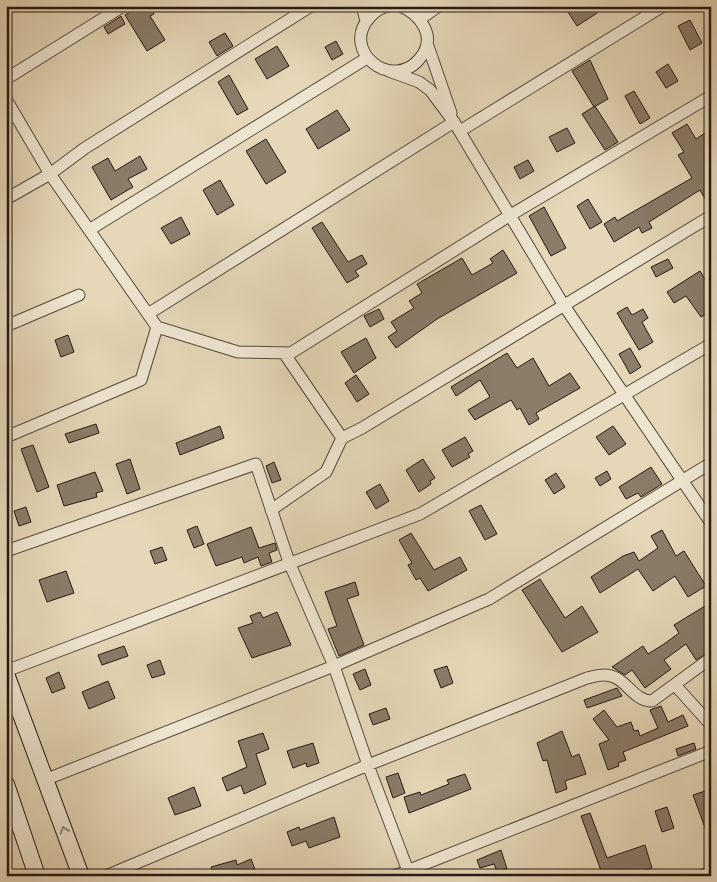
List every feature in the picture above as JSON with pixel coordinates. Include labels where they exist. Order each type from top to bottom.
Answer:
[{"type":"main road","points":[[6,673],[47,780],[80,876]]},
{"type":"main road","points":[[7,788],[36,876]]},
{"type":"street","points":[[6,79],[123,6]]},
{"type":"street","points":[[6,199],[50,174],[85,148],[311,6]]},
{"type":"street","points":[[362,6],[366,21]]},
{"type":"street","points":[[389,6],[374,12],[366,21],[361,40],[367,58],[377,67],[419,82],[430,90],[457,126],[563,304],[711,523]]},
{"type":"street","points":[[389,71],[402,70],[413,65],[422,56],[426,43],[426,31],[420,19],[411,10],[400,6]]},
{"type":"street","points":[[420,19],[439,6]]},
{"type":"street","points":[[148,314],[457,126],[663,6]]},
{"type":"street","points":[[426,43],[457,126]]},
{"type":"street","points":[[89,230],[367,58]]},
{"type":"street","points":[[342,438],[286,356],[509,216],[711,96]]},
{"type":"street","points":[[6,99],[50,174],[157,327],[238,352],[291,353]]},
{"type":"street","points":[[271,510],[326,472],[342,438],[362,428],[563,304],[711,216]]},
{"type":"street","points":[[6,326],[79,294]]},
{"type":"street","points":[[6,436],[141,380],[157,327]]},
{"type":"street","points":[[6,673],[289,562],[420,514],[711,344]]},
{"type":"street","points":[[47,780],[334,666],[489,599],[711,463]]},
{"type":"street","points":[[6,551],[256,464],[289,562],[334,666],[368,765],[409,873]]},
{"type":"street","points":[[106,876],[368,765],[587,678],[605,675],[624,681],[636,698],[652,701],[711,658]]},
{"type":"street","points":[[676,685],[711,725]]},
{"type":"street","points":[[394,876],[409,873],[711,751]]},
{"type":"street","points":[[701,876],[711,872]]},
{"type":"building","points":[[139,6],[150,6],[154,14],[150,16],[165,40],[147,51],[125,15]]},
{"type":"building","points":[[564,6],[608,6],[577,26]]},
{"type":"building","points":[[121,16],[125,24],[108,34],[104,27]]},
{"type":"building","points":[[690,20],[702,43],[690,50],[678,26]]},
{"type":"building","points":[[225,33],[233,46],[217,56],[209,42]]},
{"type":"building","points":[[336,41],[343,54],[332,60],[325,47]]},
{"type":"building","points":[[277,46],[289,66],[267,79],[255,59]]},
{"type":"building","points":[[590,60],[608,99],[594,107],[572,71]]},
{"type":"building","points":[[668,64],[678,81],[666,88],[656,72]]},
{"type":"building","points":[[229,75],[248,109],[237,115],[218,82]]},
{"type":"building","points":[[634,91],[650,118],[640,124],[625,96]]},
{"type":"building","points":[[595,106],[618,142],[605,150],[582,114]]},
{"type":"building","points":[[337,110],[350,130],[318,149],[306,129]]},
{"type":"building","points":[[687,124],[696,139],[711,129],[711,157],[705,160],[711,170],[711,209],[700,190],[649,222],[652,228],[642,233],[639,227],[614,242],[604,224],[615,217],[617,221],[692,178],[678,155],[684,152],[672,133]]},
{"type":"building","points":[[567,128],[575,143],[557,152],[549,137]]},
{"type":"building","points":[[266,139],[286,172],[266,184],[246,151]]},
{"type":"building","points":[[140,156],[147,169],[128,179],[133,187],[111,200],[92,167],[108,158],[115,171]]},
{"type":"building","points":[[528,160],[534,171],[520,179],[514,167]]},
{"type":"building","points":[[220,180],[234,205],[217,215],[203,190]]},
{"type":"building","points":[[588,199],[602,222],[590,229],[577,206]]},
{"type":"building","points":[[544,207],[566,248],[551,256],[529,216]]},
{"type":"building","points":[[181,217],[190,234],[171,244],[161,228]]},
{"type":"building","points":[[322,222],[348,262],[362,255],[367,264],[355,271],[359,276],[347,283],[312,228]]},
{"type":"building","points":[[503,250],[517,273],[437,319],[396,348],[388,337],[397,331],[391,322],[414,308],[409,301],[422,293],[417,284],[462,258],[472,275],[493,263],[490,259]]},
{"type":"building","points":[[668,259],[673,268],[656,277],[651,267]]},
{"type":"building","points":[[700,271],[711,289],[711,311],[701,317],[686,296],[674,303],[667,292]]},
{"type":"building","points":[[627,307],[632,315],[643,309],[648,318],[642,322],[653,342],[639,350],[617,313]]},
{"type":"building","points":[[379,309],[384,319],[370,327],[364,316]]},
{"type":"building","points":[[68,335],[74,352],[61,357],[55,340]]},
{"type":"building","points":[[366,338],[376,358],[354,373],[341,352]]},
{"type":"building","points":[[630,348],[641,367],[630,374],[619,354]]},
{"type":"building","points":[[507,353],[517,368],[533,358],[549,386],[570,373],[580,388],[536,413],[539,419],[529,425],[520,408],[517,410],[511,400],[475,420],[468,410],[490,397],[480,380],[456,396],[451,387]]},
{"type":"building","points":[[356,375],[369,394],[357,402],[345,383]]},
{"type":"building","points":[[96,424],[99,433],[69,443],[65,434]]},
{"type":"building","points":[[220,426],[224,438],[180,455],[176,443]]},
{"type":"building","points":[[613,426],[626,444],[609,455],[596,437]]},
{"type":"building","points":[[465,437],[473,451],[468,454],[470,457],[452,467],[442,450]]},
{"type":"building","points":[[33,445],[49,487],[37,492],[21,449]]},
{"type":"building","points":[[130,459],[140,489],[127,494],[116,464]]},
{"type":"building","points":[[423,459],[435,478],[430,481],[431,484],[419,492],[406,470]]},
{"type":"building","points":[[274,462],[281,480],[272,483],[266,466]]},
{"type":"building","points":[[651,467],[662,484],[641,497],[638,493],[626,499],[619,487]]},
{"type":"building","points":[[607,471],[611,479],[600,486],[595,478]]},
{"type":"building","points":[[95,472],[103,491],[96,493],[97,497],[64,506],[57,485]]},
{"type":"building","points":[[556,473],[565,487],[554,494],[545,480]]},
{"type":"building","points":[[380,484],[389,501],[376,509],[366,492]]},
{"type":"building","points":[[481,505],[497,534],[485,540],[469,511]]},
{"type":"building","points":[[26,507],[31,522],[19,526],[14,511]]},
{"type":"building","points":[[197,526],[204,544],[194,548],[187,530]]},
{"type":"building","points":[[251,527],[259,548],[275,543],[277,550],[269,553],[272,562],[261,566],[258,557],[244,563],[242,557],[216,566],[207,544]]},
{"type":"building","points":[[662,530],[676,556],[684,551],[706,586],[688,597],[675,576],[653,591],[638,569],[600,593],[591,577],[623,556],[634,552],[639,561],[658,548],[651,536]]},
{"type":"building","points":[[411,533],[434,570],[460,557],[467,570],[428,591],[420,578],[416,580],[408,565],[412,563],[399,540]]},
{"type":"building","points":[[162,547],[167,560],[155,564],[150,551]]},
{"type":"building","points":[[66,571],[74,593],[47,602],[39,580]]},
{"type":"building","points":[[540,579],[565,618],[582,606],[598,632],[562,652],[522,590]]},
{"type":"building","points":[[355,582],[359,595],[347,599],[364,645],[339,656],[328,629],[337,626],[325,592]]},
{"type":"building","points":[[705,606],[711,615],[711,651],[696,660],[686,644],[664,660],[671,669],[645,688],[632,670],[625,675],[612,667],[643,646],[648,654],[664,644],[679,633],[674,625]]},
{"type":"building","points":[[260,612],[263,618],[277,612],[291,645],[252,658],[238,628],[253,623],[250,616]]},
{"type":"building","points":[[124,646],[128,656],[102,665],[98,655]]},
{"type":"building","points":[[160,660],[165,674],[152,678],[147,665]]},
{"type":"building","points":[[447,666],[453,683],[441,688],[434,670]]},
{"type":"building","points":[[365,669],[371,685],[360,690],[353,674]]},
{"type":"building","points":[[59,672],[65,688],[52,693],[46,678]]},
{"type":"building","points":[[108,681],[115,698],[89,709],[82,692]]},
{"type":"building","points":[[617,688],[622,696],[587,708],[584,700]]},
{"type":"building","points":[[661,706],[668,722],[683,715],[688,726],[623,752],[626,760],[618,763],[619,766],[608,770],[599,744],[609,740],[593,719],[604,710],[617,727],[631,722],[634,731],[638,730],[640,736],[658,728],[650,710]]},
{"type":"building","points":[[386,708],[390,719],[373,725],[369,714]]},
{"type":"building","points":[[562,731],[572,757],[579,754],[586,774],[565,781],[567,789],[556,793],[547,760],[543,761],[537,743]]},
{"type":"building","points":[[263,733],[269,749],[256,754],[266,784],[244,794],[241,785],[227,791],[222,778],[247,767],[238,741]]},
{"type":"building","points":[[313,743],[319,763],[307,767],[306,763],[293,768],[287,751]]},
{"type":"building","points":[[694,743],[696,749],[678,756],[676,749]]},
{"type":"building","points":[[398,773],[405,793],[393,798],[386,777]]},
{"type":"building","points":[[465,774],[471,789],[409,813],[404,797],[420,792],[421,795],[449,784],[447,780]]},
{"type":"building","points":[[194,787],[201,806],[175,815],[168,798]]},
{"type":"building","points":[[708,790],[711,798],[711,835],[708,836],[693,795]]},
{"type":"building","points":[[667,807],[674,828],[662,832],[655,811]]},
{"type":"building","points":[[590,813],[607,858],[645,845],[652,868],[627,876],[603,876],[581,816]]},
{"type":"building","points":[[334,817],[340,837],[309,848],[306,841],[292,846],[287,832],[299,827],[300,830]]},
{"type":"building","points":[[501,850],[507,869],[497,872],[494,864],[480,868],[477,860]]},
{"type":"building","points":[[251,859],[256,872],[246,876],[214,876],[211,867],[236,860],[237,865]]}]
